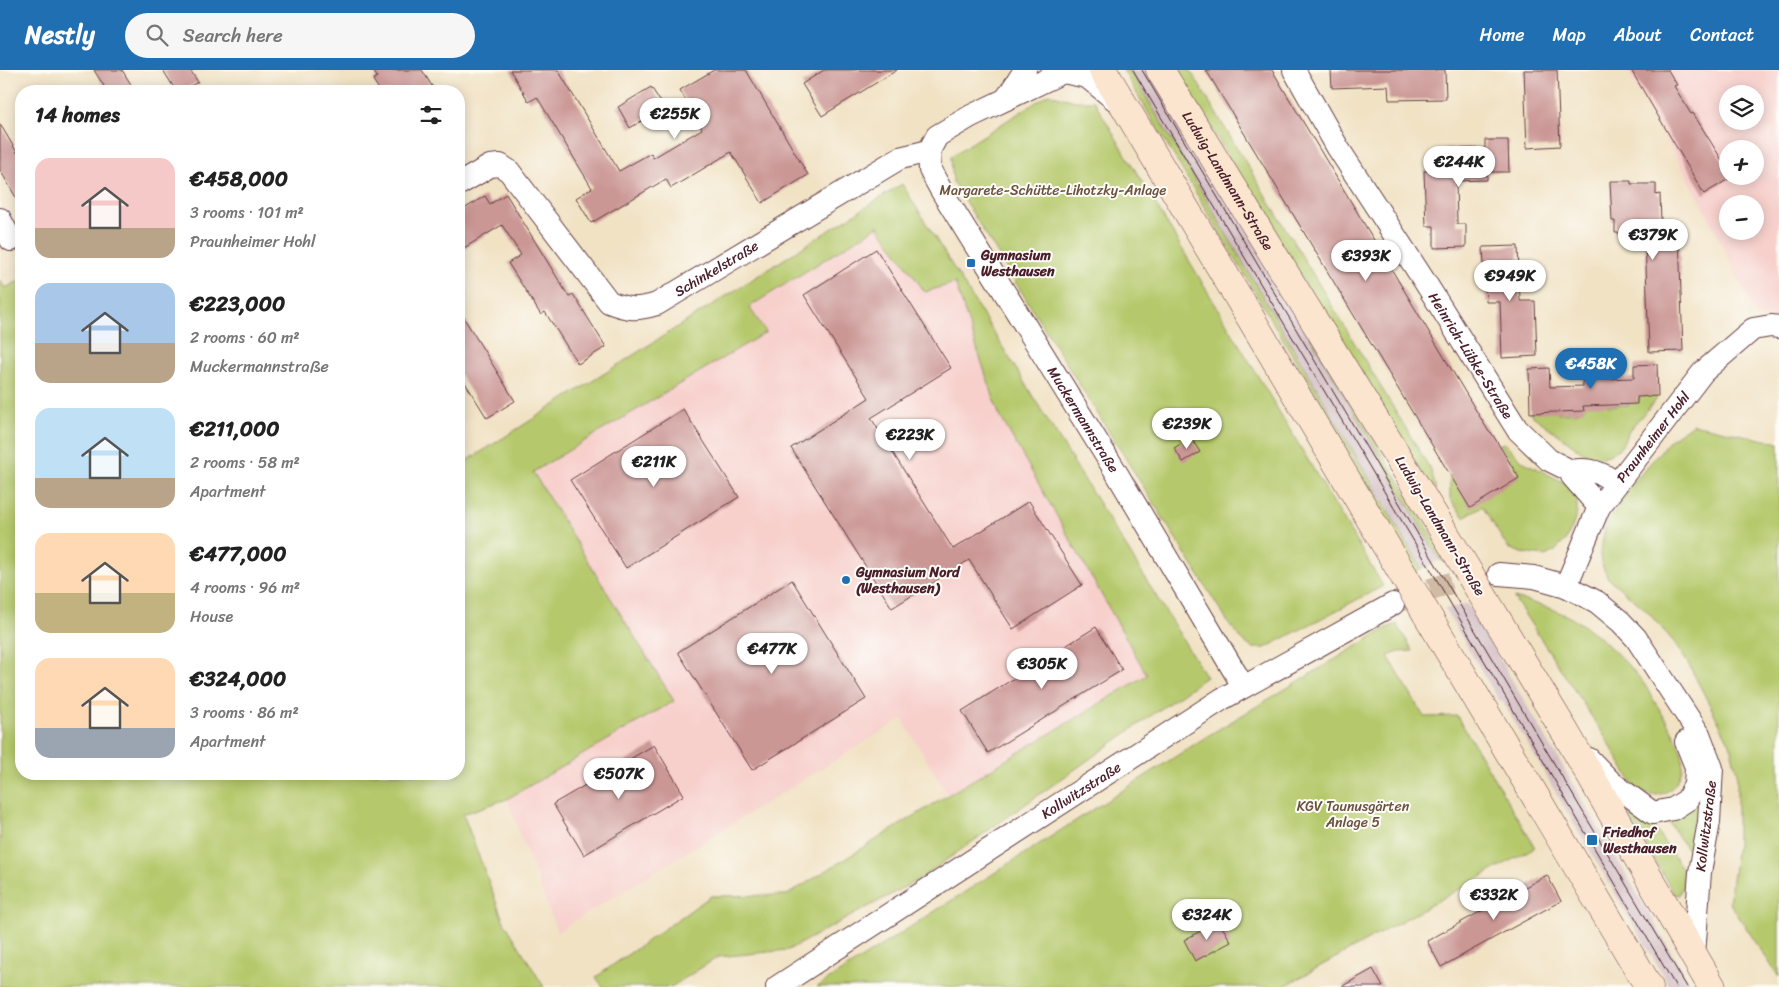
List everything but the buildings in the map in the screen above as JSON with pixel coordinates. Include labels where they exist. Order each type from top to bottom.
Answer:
[{"type":"main road","points":[[1103,70],[1648,987]]},
{"type":"main road","name":"Ludwig-Landmann-Straße","points":[[1160,70],[1458,553],[1567,735],[1712,987]]},
{"type":"street","points":[[1006,99],[1025,70]]},
{"type":"street","name":"Heinrich-Lübke-Straße","points":[[1294,70],[1338,148],[1517,429],[1549,460],[1571,471],[1592,470],[1609,477],[1616,484]]},
{"type":"street","points":[[930,151],[937,136],[971,116],[1063,72],[1087,77],[1126,109]]},
{"type":"street","name":"Schinkelstraße","points":[[465,181],[490,166],[500,165],[509,171],[610,302],[624,308],[640,310],[657,304],[900,158],[930,151]]},
{"type":"street","name":"Muckermannstraße","points":[[930,151],[930,170],[941,190],[1114,467],[1243,686]]},
{"type":"street","points":[[0,219],[11,240]]},
{"type":"street","name":"Praunheimer Hohl","points":[[1566,586],[1599,507],[1703,372],[1754,329],[1771,326],[1779,327]]},
{"type":"street","name":"Heinrich-Lübke-Straße","points":[[1571,471],[1572,476],[1599,507]]},
{"type":"street","name":"Kollwitzstraße","points":[[1499,574],[1534,577],[1566,586],[1597,602],[1621,622],[1636,638],[1700,734],[1712,768],[1709,822],[1700,872],[1694,955]]},
{"type":"street","name":"Kollwitzstraße","points":[[777,987],[1243,686],[1281,667],[1393,604]]},
{"type":"street","name":"Kollwitzstraße","points":[[1567,735],[1611,782],[1653,813],[1673,809],[1687,800],[1696,785],[1696,767],[1663,680]]},
{"type":"shaded area","points":[[1129,70],[1152,70],[1269,266],[1440,560],[1422,569],[1183,159]]},
{"type":"shaded area","points":[[1627,70],[1779,70],[1779,319],[1757,318],[1720,240],[1764,240],[1764,195],[1719,195],[1719,239],[1702,203]]},
{"type":"shaded area","name":"Gymnasium Nord (Westhausen)","points":[[879,226],[925,292],[955,283],[999,414],[1147,675],[948,795],[902,719],[557,932],[507,799],[674,701],[533,473],[765,332],[749,307]]},
{"type":"shaded area","points":[[1467,604],[1692,987],[1670,987],[1507,709],[1502,701],[1500,702],[1445,609]]},
{"type":"green space","points":[[1123,70],[1129,70],[1144,93],[1422,569],[1414,572],[1325,410]]},
{"type":"green space","points":[[1176,70],[1190,70],[1431,470],[1436,489],[1432,488],[1368,388]]},
{"type":"green space","name":"Margarete-Schütte-Lihotzky-Anlage","points":[[1049,94],[1075,101],[1094,101],[1383,586],[1265,648],[1252,648],[1243,641],[1229,624],[953,182],[951,156]]},
{"type":"green space","points":[[902,184],[1206,677],[918,880],[788,950],[718,957],[671,987],[603,987],[596,977],[711,896],[787,895],[1147,675],[999,414],[955,283],[925,292],[878,226],[749,307],[766,332],[533,472],[674,701],[507,799],[463,814],[503,920],[544,987],[0,987],[0,280],[5,288],[15,283],[15,780],[465,780],[465,462]]},
{"type":"green space","points":[[1269,266],[1448,562],[1440,560]]},
{"type":"green space","points":[[1656,392],[1656,400],[1629,430],[1621,447],[1609,455],[1597,458],[1584,453],[1530,414],[1535,409],[1558,409],[1558,413],[1578,412],[1578,408],[1585,407],[1585,398],[1607,398],[1608,406],[1629,405],[1629,400],[1639,400],[1639,393]]},
{"type":"green space","points":[[1693,424],[1779,443],[1779,977],[1729,902],[1737,844],[1737,773],[1730,744],[1689,665],[1674,642],[1645,609],[1608,578],[1601,563],[1600,553],[1606,524],[1635,481],[1671,439]]},
{"type":"green space","points":[[1504,443],[1524,462],[1565,483],[1577,499],[1577,513],[1565,541],[1555,551],[1545,556],[1522,553],[1508,548],[1482,506],[1464,517],[1450,498],[1450,464],[1472,501],[1519,473],[1500,444]]},
{"type":"green space","points":[[1514,598],[1552,609],[1579,622],[1609,646],[1639,677],[1669,726],[1682,754],[1681,774],[1671,789],[1655,795],[1646,794],[1636,789],[1607,740]]},
{"type":"green space","name":"KGV Taunusgärten Anlage 5","points":[[1397,624],[1413,651],[1399,652],[1388,656],[1424,717],[1457,716],[1535,847],[1283,987],[817,987],[1209,735],[1387,628]]},
{"type":"green space","points":[[1699,798],[1698,826],[1689,852],[1666,818]]},
{"type":"green space","points":[[1640,815],[1648,819],[1683,869],[1683,884],[1679,895],[1674,894],[1629,816]]},
{"type":"tunnel","points":[[1399,601],[1442,586],[1488,576]]},
{"type":"tram line","points":[[1133,70],[1428,565],[1676,987]]},
{"type":"tram line","points":[[1142,70],[1687,987]]},
{"type":"place","name":"Gymnasium Westhausen","points":[[971,263]]},
{"type":"place","name":"Gymnasium Nord (Westhausen)","points":[[846,580]]},
{"type":"place","name":"Friedhof Westhausen","points":[[1592,840]]}]
